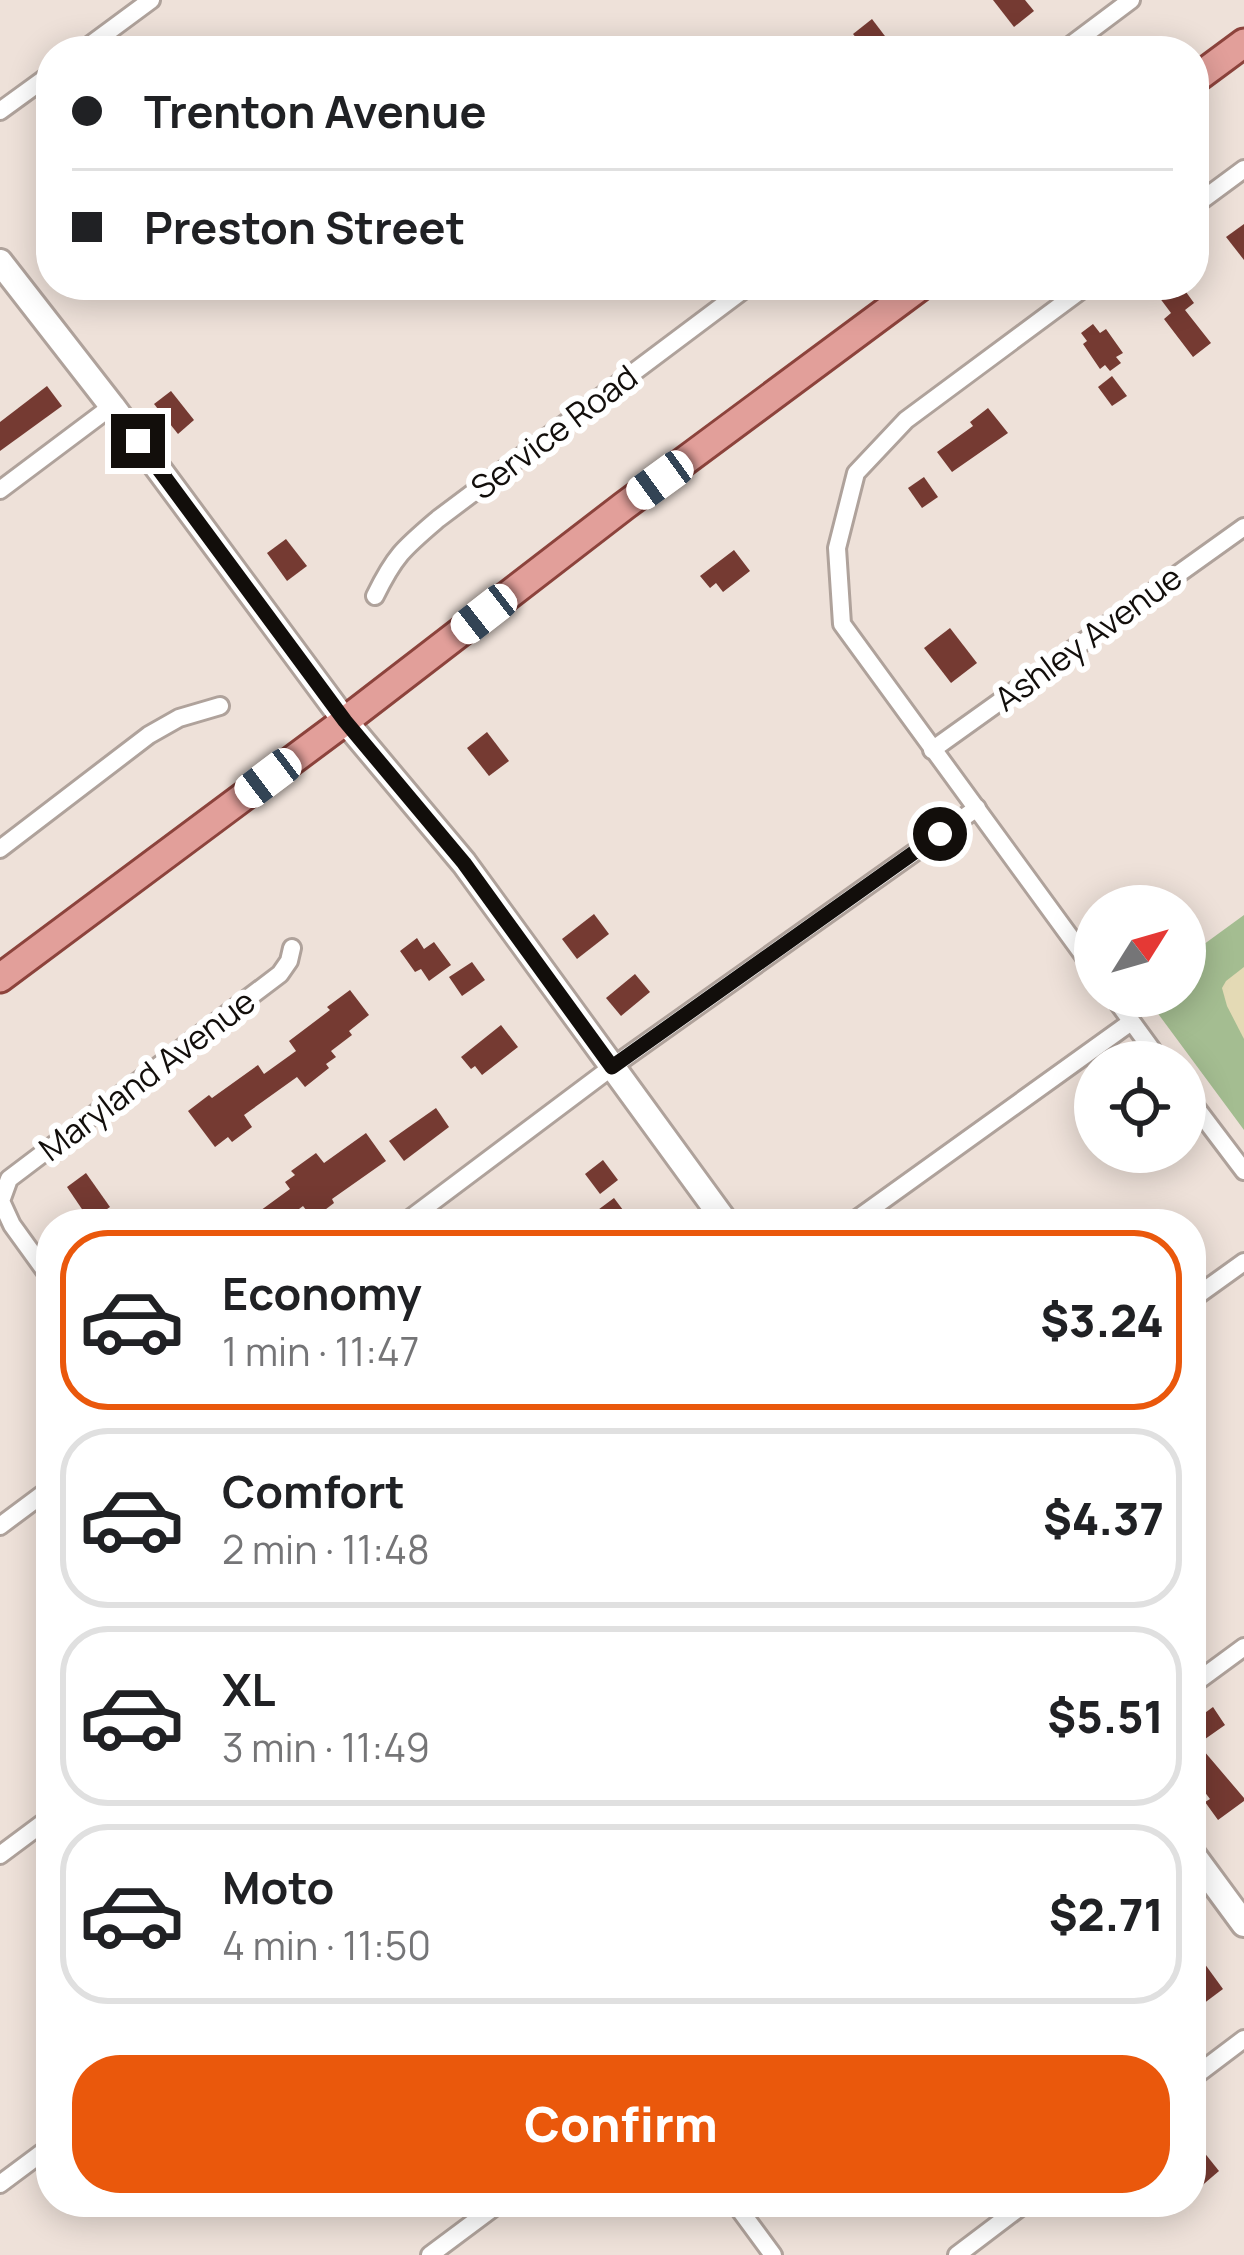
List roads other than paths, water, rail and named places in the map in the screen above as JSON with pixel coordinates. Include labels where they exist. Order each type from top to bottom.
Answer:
[{"type":"main road","points":[[1209,69],[1244,43]]},
{"type":"main road","points":[[0,978],[902,300]]},
{"type":"street","points":[[102,36],[151,0]]},
{"type":"street","points":[[1083,36],[1131,0]]},
{"type":"street","points":[[0,111],[36,85]]},
{"type":"street","points":[[1209,195],[1244,169]]},
{"type":"street","points":[[0,262],[345,721],[464,863],[716,1209]]},
{"type":"street","name":"Service Road","points":[[375,596],[404,548],[731,300]]},
{"type":"street","points":[[1068,300],[906,420],[856,473],[837,548],[842,624],[1074,941]]},
{"type":"street","points":[[0,490],[112,406]]},
{"type":"street","name":"Ashley Avenue","points":[[932,750],[1244,527]]},
{"type":"street","points":[[0,849],[148,735],[179,718],[220,706]]},
{"type":"street","points":[[424,1209],[612,1067],[977,808]]},
{"type":"street","name":"Maryland Avenue","points":[[1,1201],[9,1179],[280,974],[292,948]]},
{"type":"street","points":[[1128,1017],[1145,1041]]},
{"type":"street","points":[[871,1209],[1131,1022]]},
{"type":"street","points":[[1206,1121],[1244,1171]]},
{"type":"street","points":[[1,1201],[36,1259]]},
{"type":"street","points":[[1206,1289],[1244,1262]]},
{"type":"street","points":[[0,1526],[36,1499]]},
{"type":"street","points":[[1206,1675],[1244,1647]]},
{"type":"street","points":[[0,1855],[36,1828]]},
{"type":"street","points":[[1206,1872],[1244,1924]]},
{"type":"street","points":[[1206,2068],[1244,2039]]},
{"type":"street","points":[[0,2184],[36,2157]]},
{"type":"street","points":[[430,2255],[481,2217]]},
{"type":"street","points":[[745,2217],[773,2255]]},
{"type":"street","points":[[956,2255],[1007,2217]]}]
